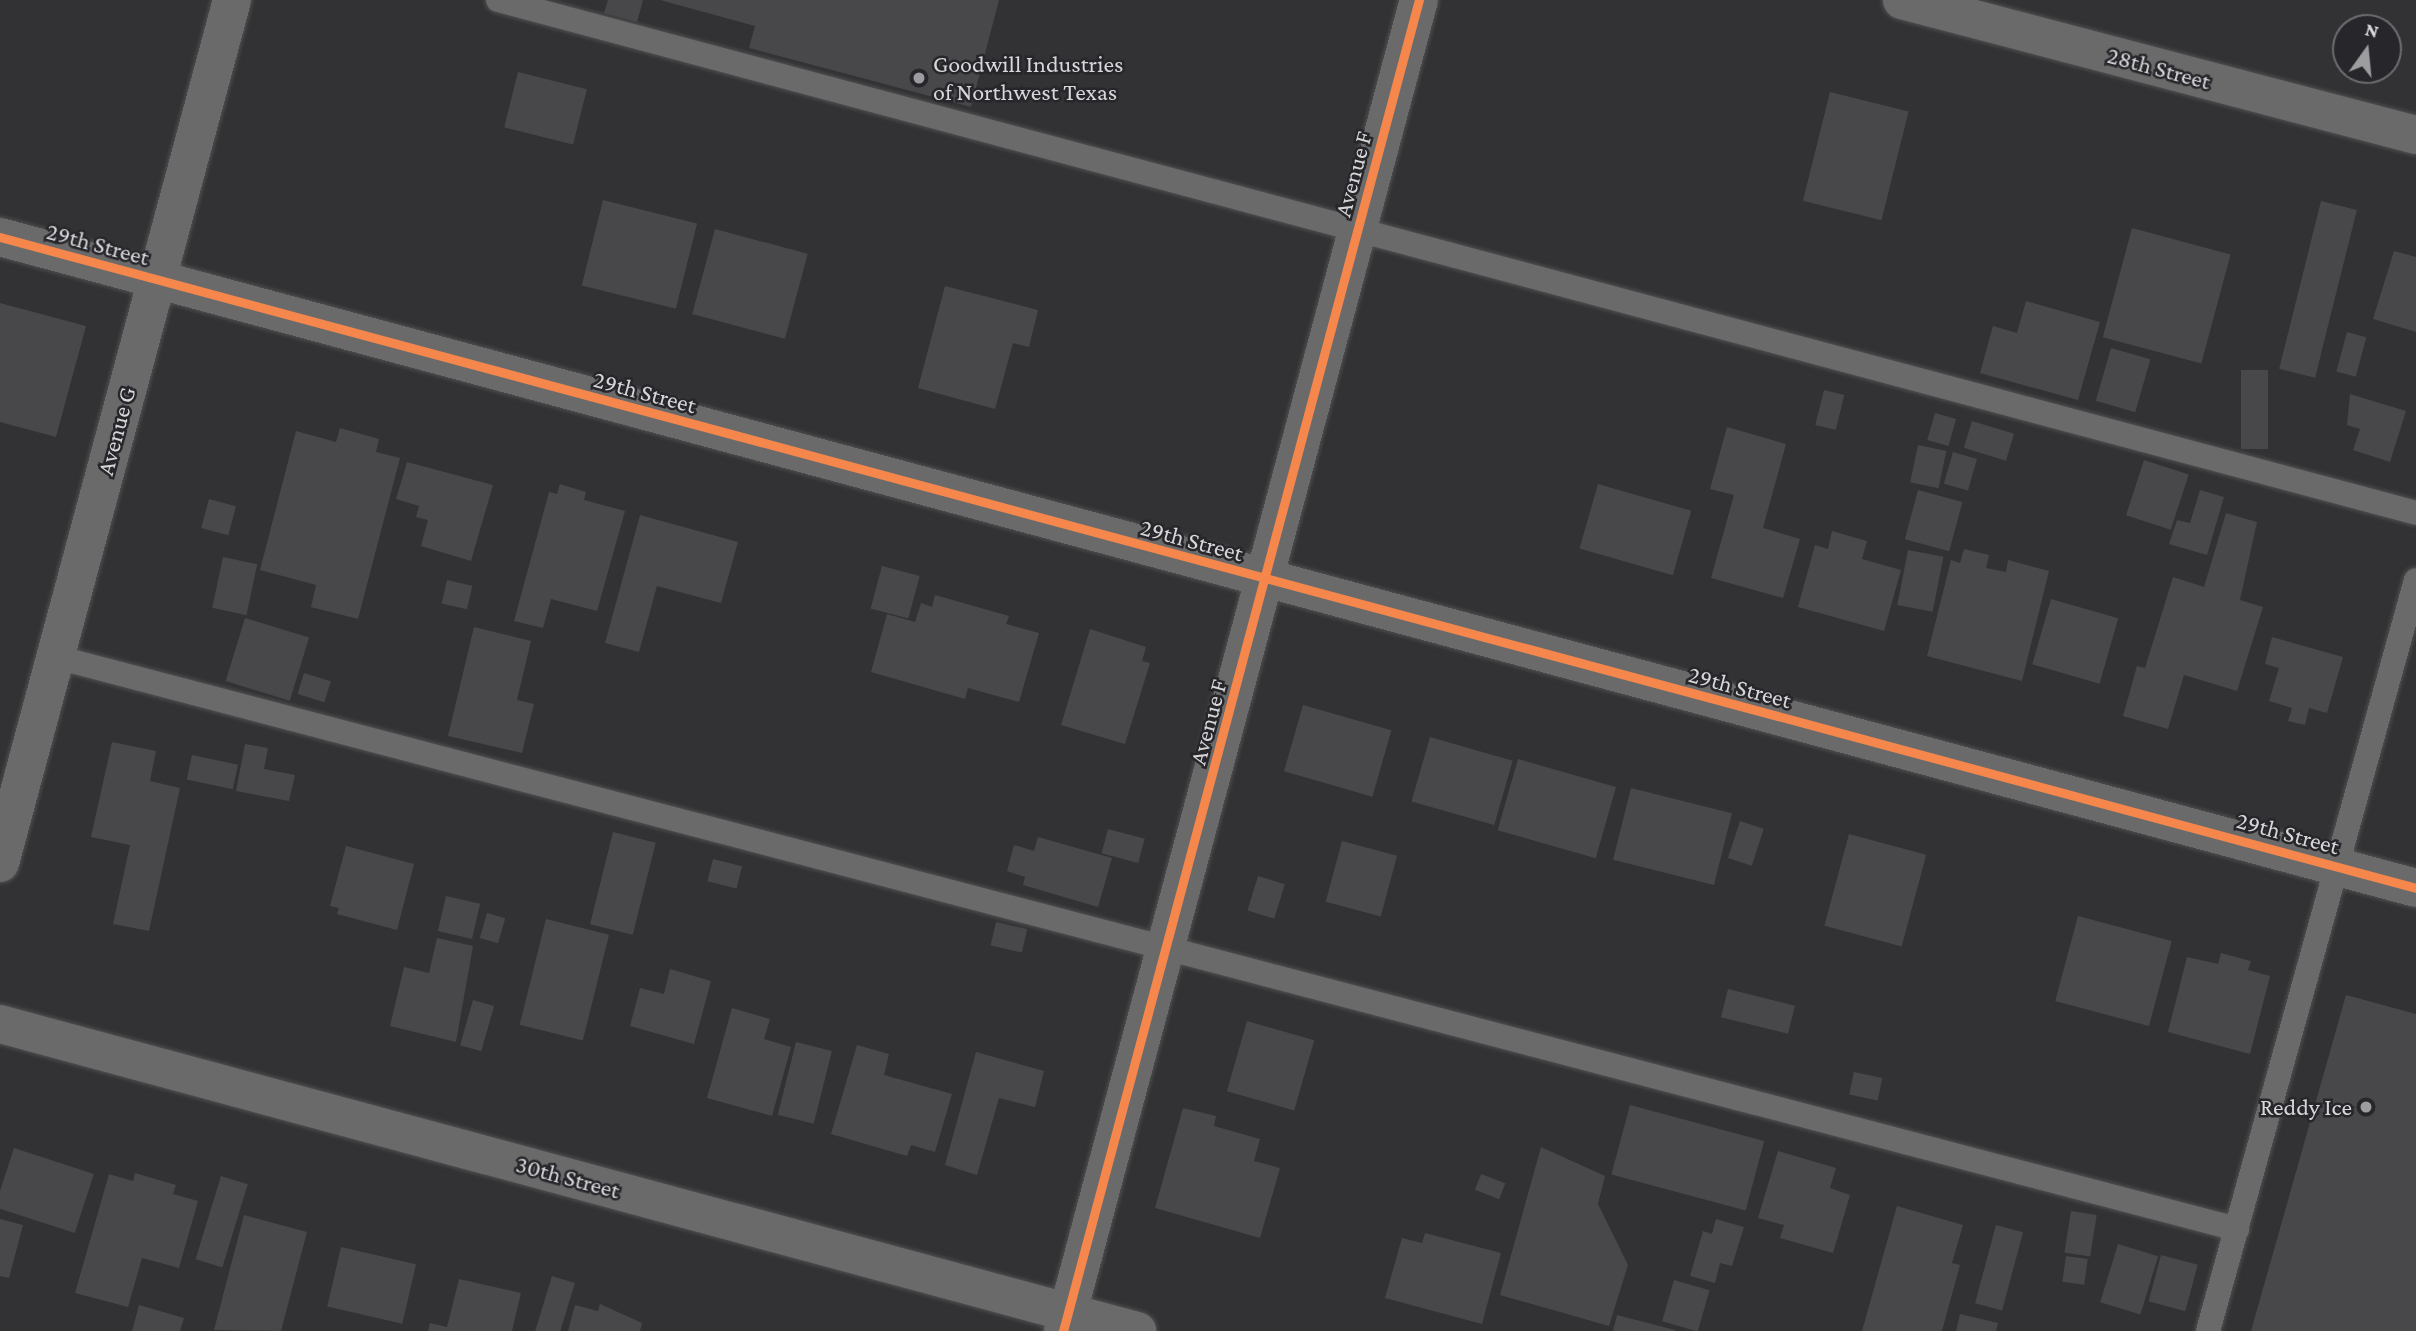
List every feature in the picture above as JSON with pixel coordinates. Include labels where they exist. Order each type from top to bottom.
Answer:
[{"type":"street","name":"Avenue G","points":[[0,863],[232,0]]},
{"type":"street","name":"Avenue F","points":[[1065,1322],[1267,580],[1419,0]]},
{"type":"street","name":"28th Street","points":[[1902,0],[2416,135]]},
{"type":"street","name":"29th Street","points":[[0,237],[2416,888]]},
{"type":"street","name":"30th Street","points":[[0,1024],[1065,1322],[1137,1331]]},
{"type":"lane","points":[[498,0],[2416,513]]},
{"type":"lane","points":[[2208,1331],[2416,580]]},
{"type":"lane","points":[[56,657],[2237,1229]]},
{"type":"building","points":[[608,0],[643,0],[637,22],[604,13]]},
{"type":"building","name":"Goodwill Industries of Northwest Texas","points":[[660,0],[999,0],[971,107],[749,48],[755,26]]},
{"type":"building","points":[[518,72],[587,89],[573,144],[504,127]]},
{"type":"building","points":[[1830,92],[1909,112],[1881,220],[1803,201]]},
{"type":"building","points":[[603,200],[697,223],[676,309],[582,285]]},
{"type":"building","points":[[2321,201],[2357,210],[2315,378],[2279,369]]},
{"type":"building","points":[[2132,228],[2231,254],[2201,364],[2103,337]]},
{"type":"building","points":[[715,229],[808,254],[785,339],[692,314]]},
{"type":"building","points":[[2394,251],[2416,257],[2416,332],[2373,319]]},
{"type":"building","points":[[945,286],[1038,310],[1029,347],[1013,343],[995,409],[918,388]]},
{"type":"building","points":[[2026,301],[2100,322],[2078,400],[1980,373],[1993,326],[2017,333]]},
{"type":"building","points":[[0,303],[86,326],[56,437],[0,422]]},
{"type":"building","points":[[2347,332],[2366,337],[2356,377],[2336,372]]},
{"type":"building","points":[[2111,348],[2150,359],[2135,412],[2096,401]]},
{"type":"building","points":[[2241,370],[2268,370],[2268,449],[2241,449]]},
{"type":"building","points":[[1824,390],[1844,395],[1836,430],[1815,425]]},
{"type":"building","points":[[2350,394],[2406,411],[2390,462],[2353,450],[2360,429],[2347,425]]},
{"type":"building","points":[[1935,413],[1956,419],[1948,446],[1927,440]]},
{"type":"building","points":[[1972,421],[2014,434],[2006,461],[1964,448]]},
{"type":"building","points":[[1727,427],[1786,444],[1763,528],[1800,539],[1783,598],[1711,578],[1734,495],[1710,489]]},
{"type":"building","points":[[340,428],[379,439],[376,452],[400,458],[358,619],[311,607],[316,585],[260,570],[296,431],[336,442]]},
{"type":"building","points":[[1918,445],[1946,451],[1938,488],[1910,482]]},
{"type":"building","points":[[1953,452],[1977,459],[1968,491],[1944,484]]},
{"type":"building","points":[[2144,460],[2189,475],[2171,530],[2126,515]]},
{"type":"building","points":[[407,462],[493,485],[471,561],[421,546],[428,520],[416,517],[419,506],[396,499]]},
{"type":"building","points":[[560,484],[586,492],[584,500],[625,511],[597,611],[551,599],[543,628],[514,621],[549,492],[557,494]]},
{"type":"building","points":[[1598,484],[1691,511],[1673,575],[1580,548]]},
{"type":"building","points":[[1918,490],[1962,502],[1949,551],[1905,539]]},
{"type":"building","points":[[2200,490],[2224,497],[2207,555],[2169,544],[2177,520],[2190,523]]},
{"type":"building","points":[[209,499],[236,506],[228,535],[201,528]]},
{"type":"building","points":[[2226,513],[2257,522],[2240,600],[2263,607],[2237,691],[2184,675],[2168,729],[2123,716],[2137,666],[2145,668],[2173,577],[2204,587]]},
{"type":"building","points":[[640,515],[738,542],[721,603],[657,586],[639,652],[605,643]]},
{"type":"building","points":[[1832,531],[1867,541],[1862,559],[1901,570],[1884,631],[1798,607],[1815,545],[1828,549]]},
{"type":"building","points":[[1964,549],[1989,555],[1986,568],[2006,572],[2008,560],[2049,571],[2022,681],[1927,656],[1951,560],[1960,563]]},
{"type":"building","points":[[1908,550],[1943,557],[1933,612],[1897,605]]},
{"type":"building","points":[[223,557],[257,564],[246,615],[212,608]]},
{"type":"building","points":[[882,566],[920,576],[908,619],[871,609]]},
{"type":"building","points":[[447,580],[472,586],[467,609],[442,603]]},
{"type":"building","points":[[935,595],[1009,616],[1006,624],[1039,633],[1019,702],[968,688],[965,699],[871,672],[887,614],[915,622],[921,603],[932,607]]},
{"type":"building","points":[[2051,599],[2118,618],[2100,684],[2032,664]]},
{"type":"building","points":[[245,618],[309,638],[290,701],[226,681]]},
{"type":"building","points":[[474,627],[531,641],[517,700],[534,704],[522,753],[448,736]]},
{"type":"building","points":[[1090,629],[1146,647],[1142,661],[1150,663],[1125,744],[1061,725]]},
{"type":"building","points":[[2272,637],[2343,657],[2327,713],[2309,708],[2305,725],[2288,721],[2292,708],[2269,701],[2279,668],[2265,664]]},
{"type":"building","points":[[304,673],[331,681],[324,702],[298,694]]},
{"type":"building","points":[[1303,705],[1391,730],[1372,797],[1284,771]]},
{"type":"building","points":[[1430,737],[1513,761],[1494,825],[1412,801]]},
{"type":"building","points":[[112,742],[156,751],[150,781],[180,788],[149,931],[113,924],[130,845],[91,837]]},
{"type":"building","points":[[245,744],[268,748],[264,769],[295,775],[289,801],[236,791]]},
{"type":"building","points":[[192,755],[238,765],[233,789],[187,779]]},
{"type":"building","points":[[1518,759],[1616,787],[1596,858],[1498,830]]},
{"type":"building","points":[[1631,788],[1732,813],[1714,885],[1613,860]]},
{"type":"building","points":[[1740,821],[1764,829],[1752,866],[1728,858]]},
{"type":"building","points":[[1108,829],[1145,839],[1138,863],[1102,853]]},
{"type":"building","points":[[613,832],[656,843],[633,935],[590,924]]},
{"type":"building","points":[[1849,834],[1926,855],[1902,946],[1824,926]]},
{"type":"building","points":[[1038,837],[1112,858],[1098,907],[1023,885],[1025,877],[1007,871],[1014,845],[1034,851]]},
{"type":"building","points":[[1342,841],[1397,856],[1381,917],[1326,902]]},
{"type":"building","points":[[346,846],[414,864],[397,930],[337,914],[339,908],[330,906]]},
{"type":"building","points":[[713,859],[742,866],[737,889],[707,881]]},
{"type":"building","points":[[1258,876],[1285,884],[1274,919],[1247,910]]},
{"type":"building","points":[[446,896],[480,904],[472,939],[438,931]]},
{"type":"building","points":[[487,913],[505,918],[498,943],[480,938]]},
{"type":"building","points":[[2078,916],[2172,941],[2149,1026],[2055,1001]]},
{"type":"building","points":[[546,919],[609,935],[583,1040],[520,1025]]},
{"type":"building","points":[[996,922],[1027,929],[1022,953],[991,945]]},
{"type":"building","points":[[437,938],[473,946],[456,1042],[390,1026],[404,967],[429,973]]},
{"type":"building","points":[[2221,953],[2251,961],[2248,970],[2270,976],[2250,1054],[2168,1032],[2187,957],[2218,964]]},
{"type":"building","points":[[670,969],[711,981],[694,1044],[630,1026],[640,988],[664,994]]},
{"type":"building","points":[[1728,989],[1795,1006],[1788,1034],[1721,1017]]},
{"type":"building","name":"Reddy Ice","points":[[2346,995],[2416,1014],[2416,1331],[2251,1331]]},
{"type":"building","points":[[473,1000],[494,1006],[481,1051],[460,1045]]},
{"type":"building","points":[[732,1008],[770,1019],[764,1039],[791,1047],[772,1116],[707,1098]]},
{"type":"building","points":[[1247,1021],[1314,1040],[1294,1110],[1227,1091]]},
{"type":"building","points":[[796,1042],[832,1051],[814,1124],[778,1115]]},
{"type":"building","points":[[857,1045],[889,1054],[884,1075],[952,1094],[935,1152],[911,1145],[907,1156],[831,1134]]},
{"type":"building","points":[[976,1052],[1044,1071],[1035,1107],[999,1098],[977,1175],[945,1165]]},
{"type":"building","points":[[1854,1072],[1882,1078],[1878,1101],[1849,1094]]},
{"type":"building","points":[[1630,1105],[1764,1141],[1746,1211],[1611,1175]]},
{"type":"building","points":[[1183,1108],[1216,1116],[1214,1126],[1260,1139],[1254,1161],[1280,1168],[1260,1238],[1155,1208]]},
{"type":"building","points":[[1541,1147],[1605,1176],[1598,1204],[1628,1265],[1609,1326],[1500,1295]]},
{"type":"building","points":[[14,1148],[94,1174],[75,1233],[0,1209],[0,1191]]},
{"type":"building","points":[[1778,1151],[1836,1168],[1830,1188],[1850,1195],[1833,1253],[1780,1238],[1784,1225],[1758,1218]]},
{"type":"building","points":[[135,1173],[176,1185],[173,1194],[198,1201],[179,1268],[142,1258],[128,1307],[75,1293],[109,1174],[133,1181]]},
{"type":"building","points":[[1481,1174],[1505,1183],[1499,1199],[1475,1190]]},
{"type":"building","points":[[221,1176],[248,1184],[222,1267],[196,1259]]},
{"type":"building","points":[[1897,1206],[1963,1225],[1952,1263],[1960,1265],[1942,1331],[1862,1331]]},
{"type":"building","points":[[2071,1211],[2097,1215],[2090,1257],[2064,1252]]},
{"type":"building","points":[[244,1215],[307,1232],[281,1331],[214,1330]]},
{"type":"building","points":[[0,1219],[23,1225],[9,1278],[0,1276]]},
{"type":"building","points":[[1716,1219],[1744,1227],[1732,1266],[1720,1263],[1715,1283],[1690,1276],[1703,1231],[1712,1234]]},
{"type":"building","points":[[1996,1225],[2023,1232],[2002,1310],[1975,1303]]},
{"type":"building","points":[[1425,1233],[1501,1253],[1482,1324],[1385,1298],[1402,1238],[1422,1243]]},
{"type":"building","points":[[2118,1244],[2158,1256],[2140,1315],[2100,1302]]},
{"type":"building","points":[[341,1247],[416,1264],[402,1324],[327,1306]]},
{"type":"building","points":[[2161,1255],[2198,1265],[2185,1311],[2149,1301]]},
{"type":"building","points":[[2066,1256],[2088,1259],[2084,1285],[2062,1282]]},
{"type":"building","points":[[552,1276],[575,1283],[560,1331],[535,1331]]},
{"type":"building","points":[[459,1279],[521,1293],[512,1331],[428,1331],[430,1323],[447,1327]]},
{"type":"building","points":[[1674,1280],[1710,1290],[1698,1331],[1662,1321]]},
{"type":"building","points":[[600,1304],[642,1323],[640,1331],[568,1331],[575,1305],[598,1311]]},
{"type":"building","points":[[139,1305],[184,1318],[180,1331],[132,1331]]},
{"type":"building","points":[[1960,1314],[1998,1323],[1996,1331],[1956,1331]]},
{"type":"building","points":[[1617,1315],[1675,1330],[1675,1331],[1613,1331]]},
{"type":"cycle path","points":[[1063,1331],[1419,0]]},
{"type":"cycle path","points":[[0,237],[2416,888]]},
{"type":"place","name":"Goodwill Industries of Northwest Texas","points":[[919,78]]},
{"type":"place","name":"Reddy Ice","points":[[2366,1107]]}]
